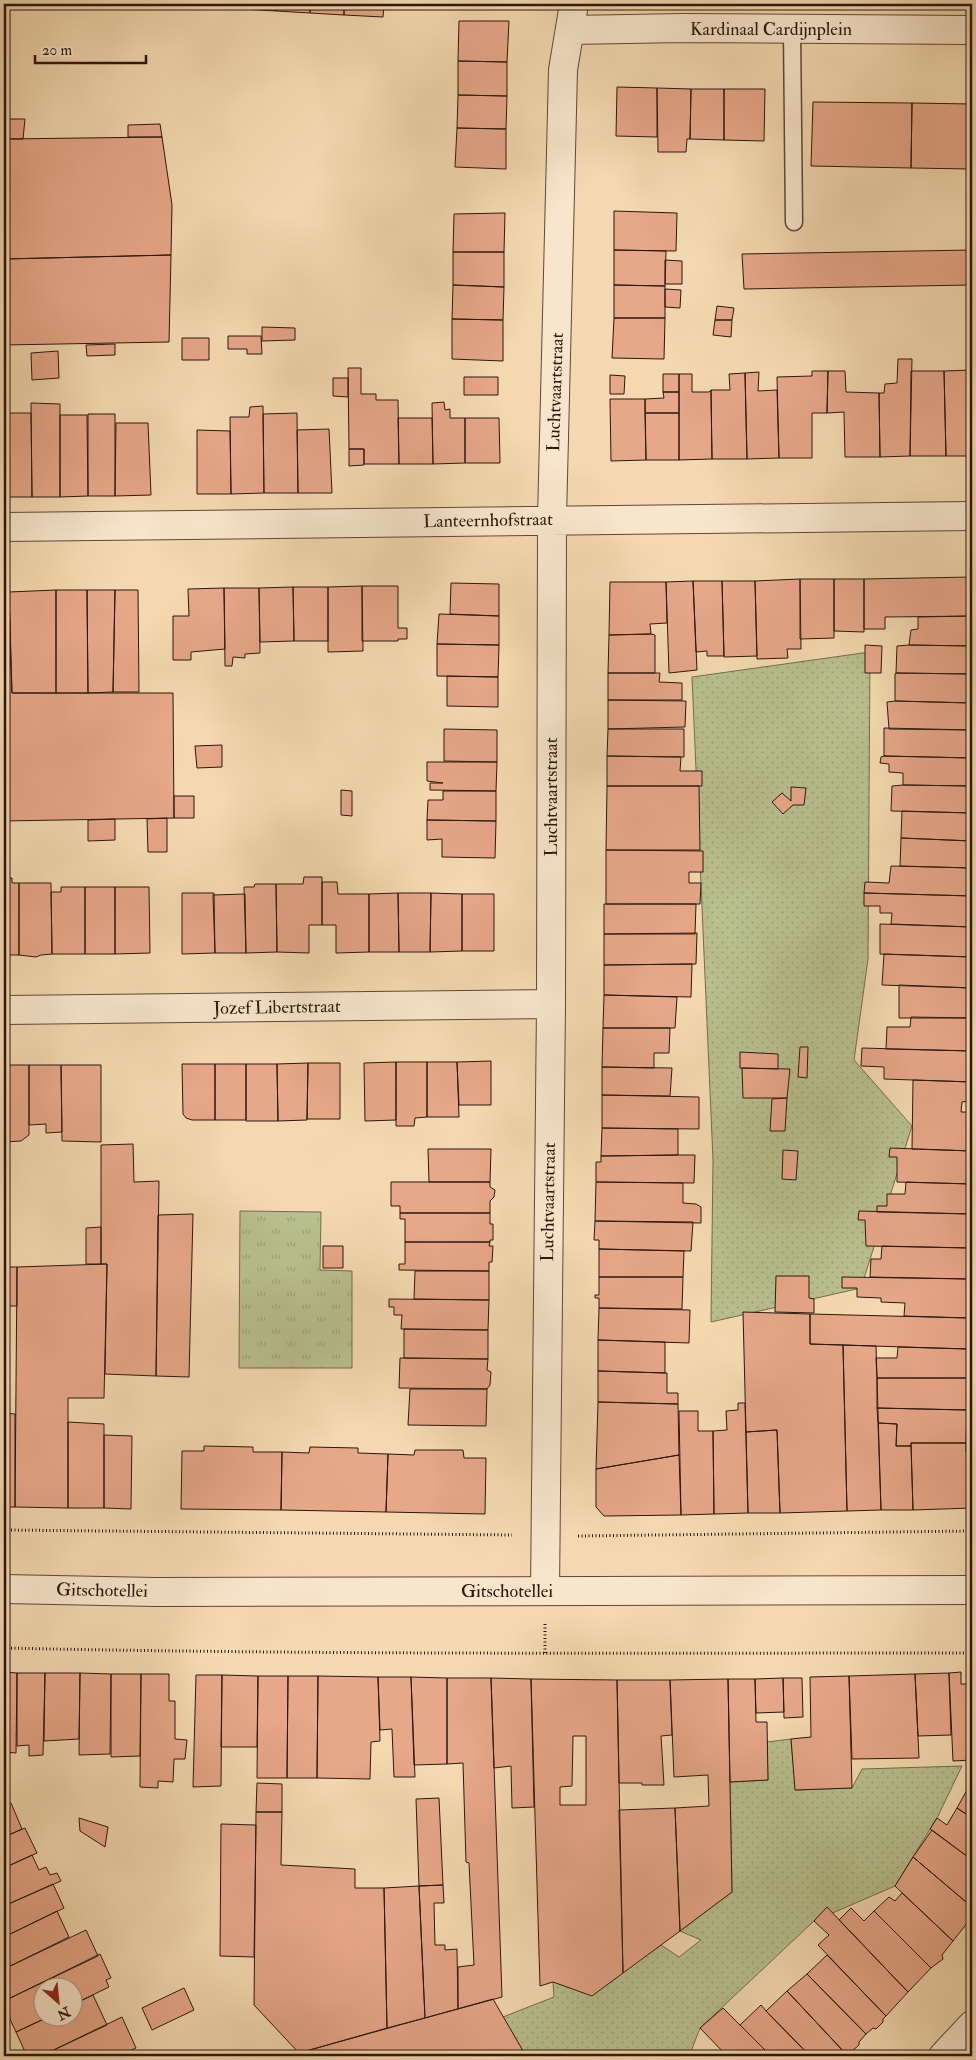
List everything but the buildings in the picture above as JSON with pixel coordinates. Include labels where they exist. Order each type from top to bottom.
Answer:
[{"type":"street","name":"Kardinaal Cardijnplein","points":[[572,17],[792,30],[972,30]]},
{"type":"street","name":"Luchtvaartstraat","points":[[545,1591],[544,1536],[551,1004],[552,519],[563,70],[572,17]]},
{"type":"street","name":"Lanteernhofstraat","points":[[4,526],[972,516]]},
{"type":"street","name":"Jozef Libertstraat","points":[[4,1010],[551,1004]]},
{"type":"street","name":"Gitschotellei","points":[[4,1589],[155,1592],[545,1591],[968,1594]]},
{"type":"street","points":[[943,2056],[972,2025]]},
{"type":"lane","points":[[792,30],[794,222]]},
{"type":"path","points":[[4,1530],[544,1536],[972,1531]]},
{"type":"path","points":[[4,1648],[545,1654],[972,1653]]},
{"type":"green space","points":[[870,652],[868,959],[854,1060],[912,1126],[861,1288],[711,1322],[713,1160],[692,677]]},
{"type":"green space","points":[[240,1211],[321,1212],[320,1270],[352,1271],[352,1368],[239,1368]]},
{"type":"green space","points":[[791,1739],[796,1790],[852,1788],[862,1769],[962,1766],[937,1818],[895,1886],[814,1921],[700,2028],[690,2054],[682,2056],[526,2056],[503,2017],[554,1997],[553,1982],[661,1945],[679,1957],[701,1940],[680,1931],[732,1892],[730,1782],[768,1780],[767,1742]]}]
